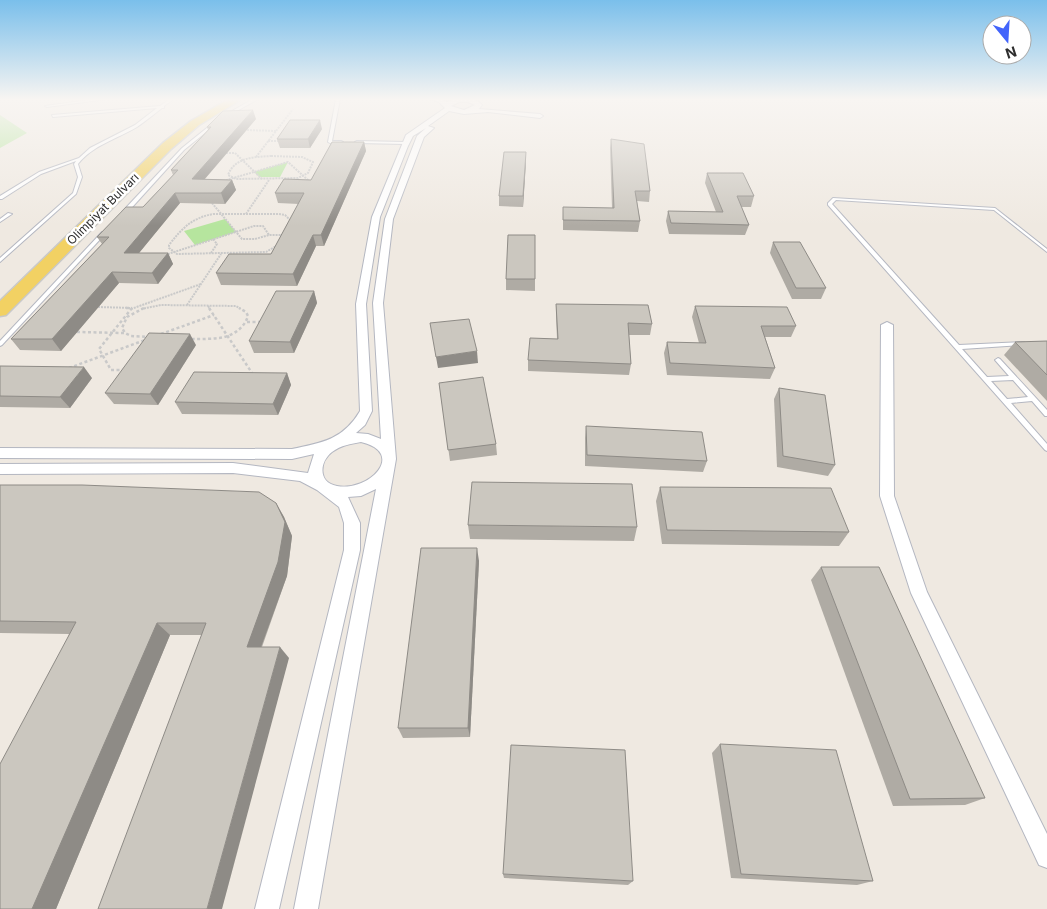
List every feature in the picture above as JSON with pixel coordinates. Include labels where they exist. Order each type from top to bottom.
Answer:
[{"type":"main road","name":"Olimpiyat Bulvarı","points":[[0,292],[122,174],[159,141]]},
{"type":"main road","name":"Olimpiyat Bulvarı","points":[[0,311],[173,141]]},
{"type":"street","points":[[306,909],[388,463],[378,303],[389,219],[419,141]]},
{"type":"street","points":[[0,453],[292,454],[334,443],[350,438],[371,439],[380,443],[386,449],[388,463],[372,485],[362,490],[338,493],[324,488],[315,478],[314,470],[316,461],[334,443],[360,422],[366,411],[361,304],[376,217],[406,143]]},
{"type":"street","points":[[887,325],[887,496],[919,593],[1047,857]]},
{"type":"street","points":[[0,469],[233,468],[287,473],[302,476],[324,488],[345,503],[352,523],[352,550],[267,909]]},
{"type":"lane","points":[[0,198],[40,173],[79,159],[91,149],[106,141]]},
{"type":"lane","points":[[120,217],[193,141]]},
{"type":"lane","points":[[330,141],[406,143]]},
{"type":"lane","points":[[0,261],[75,193],[80,177],[76,164],[79,159]]},
{"type":"lane","points":[[1046,446],[831,206],[831,202],[835,199],[995,209],[1047,251]]},
{"type":"lane","points":[[0,221],[10,214]]},
{"type":"lane","points":[[0,344],[107,231]]},
{"type":"lane","points":[[957,347],[1027,343]]},
{"type":"lane","points":[[998,360],[1047,414]]},
{"type":"lane","points":[[986,379],[1014,378]]},
{"type":"lane","points":[[1005,401],[1034,399]]},
{"type":"path","points":[[256,157],[268,141]]},
{"type":"path","points":[[217,153],[235,153],[262,179]]},
{"type":"path","points":[[256,157],[308,158],[313,162],[303,176],[292,179],[232,178],[228,173],[234,164],[242,160],[256,157]]},
{"type":"path","points":[[217,182],[288,162],[314,185]]},
{"type":"path","points":[[309,170],[316,170]]},
{"type":"path","points":[[246,214],[269,179]]},
{"type":"path","points":[[212,204],[242,239],[255,239],[269,235],[291,235]]},
{"type":"path","points":[[221,214],[285,216],[291,221],[278,245],[258,254],[173,252],[169,248],[169,245],[186,223],[197,217],[221,214]]},
{"type":"path","points":[[164,255],[254,226],[263,226],[269,235]]},
{"type":"path","points":[[210,254],[217,244],[213,239]]},
{"type":"path","points":[[266,252],[271,259]]},
{"type":"path","points":[[187,305],[222,254]]},
{"type":"path","points":[[129,370],[111,370],[99,348],[111,333],[132,308],[201,284]]},
{"type":"path","points":[[77,332],[125,333],[131,336],[218,338],[243,327],[247,322],[248,316],[242,308],[236,306],[161,305],[142,309],[134,313],[123,323],[122,328],[125,333]]},
{"type":"path","points":[[208,306],[252,373],[248,378]]},
{"type":"path","points":[[98,307],[142,309]]},
{"type":"path","points":[[67,369],[214,315]]},
{"type":"path","points":[[247,322],[270,322]]},
{"type":"green space","points":[[0,141],[12,141],[0,148]]},
{"type":"green space","points":[[288,162],[280,177],[260,177],[254,172]]},
{"type":"green space","points":[[225,219],[236,232],[195,245],[184,231]]},
{"type":"building","points":[[198,141],[225,141],[192,179],[232,180],[221,193],[175,193],[124,253],[168,253],[152,273],[112,272],[52,339],[11,339],[109,237],[97,237],[126,207],[143,207],[178,170],[171,170]]},
{"type":"building","points":[[611,141],[644,144],[650,191],[635,191],[640,221],[563,220],[563,207],[614,208]]},
{"type":"building","points":[[332,142],[364,142],[321,235],[313,235],[293,274],[216,273],[229,254],[271,254],[304,193],[275,193],[284,179],[311,180]]},
{"type":"building","points":[[504,152],[526,152],[523,196],[499,196]]},
{"type":"building","points":[[707,173],[743,173],[754,196],[737,196],[749,225],[671,223],[668,211],[723,212]]},
{"type":"building","points":[[508,235],[535,235],[535,279],[506,279]]},
{"type":"building","points":[[773,242],[800,242],[826,288],[796,288]]},
{"type":"building","points":[[276,291],[314,291],[290,342],[249,341]]},
{"type":"building","points":[[556,304],[648,305],[652,324],[628,323],[631,364],[528,360],[530,338],[558,339]]},
{"type":"building","points":[[695,306],[787,307],[796,326],[761,326],[775,368],[670,363],[667,342],[706,343]]},
{"type":"building","points":[[469,319],[477,351],[436,357],[430,323]]},
{"type":"building","points":[[149,333],[190,334],[150,394],[105,393]]},
{"type":"building","points":[[1047,341],[1047,375],[1015,342]]},
{"type":"building","points":[[0,366],[84,367],[60,397],[0,396]]},
{"type":"building","points":[[194,372],[287,373],[273,404],[175,402]]},
{"type":"building","points":[[483,377],[496,444],[448,450],[439,383]]},
{"type":"building","points":[[779,388],[825,395],[835,465],[783,456]]},
{"type":"building","points":[[586,426],[702,432],[707,461],[587,455]]},
{"type":"building","points":[[472,482],[632,484],[637,527],[468,525]]},
{"type":"building","points":[[0,485],[82,485],[259,492],[276,503],[285,522],[278,562],[247,647],[280,647],[207,909],[98,909],[206,623],[157,623],[32,909],[0,909],[0,764],[76,622],[0,621]]},
{"type":"building","points":[[660,487],[831,488],[849,532],[667,530]]},
{"type":"building","points":[[421,548],[477,548],[468,728],[398,728]]},
{"type":"building","points":[[821,567],[879,567],[985,798],[910,799]]},
{"type":"building","points":[[720,744],[836,750],[873,881],[741,874]]},
{"type":"building","points":[[511,745],[625,750],[633,881],[503,874]]}]
